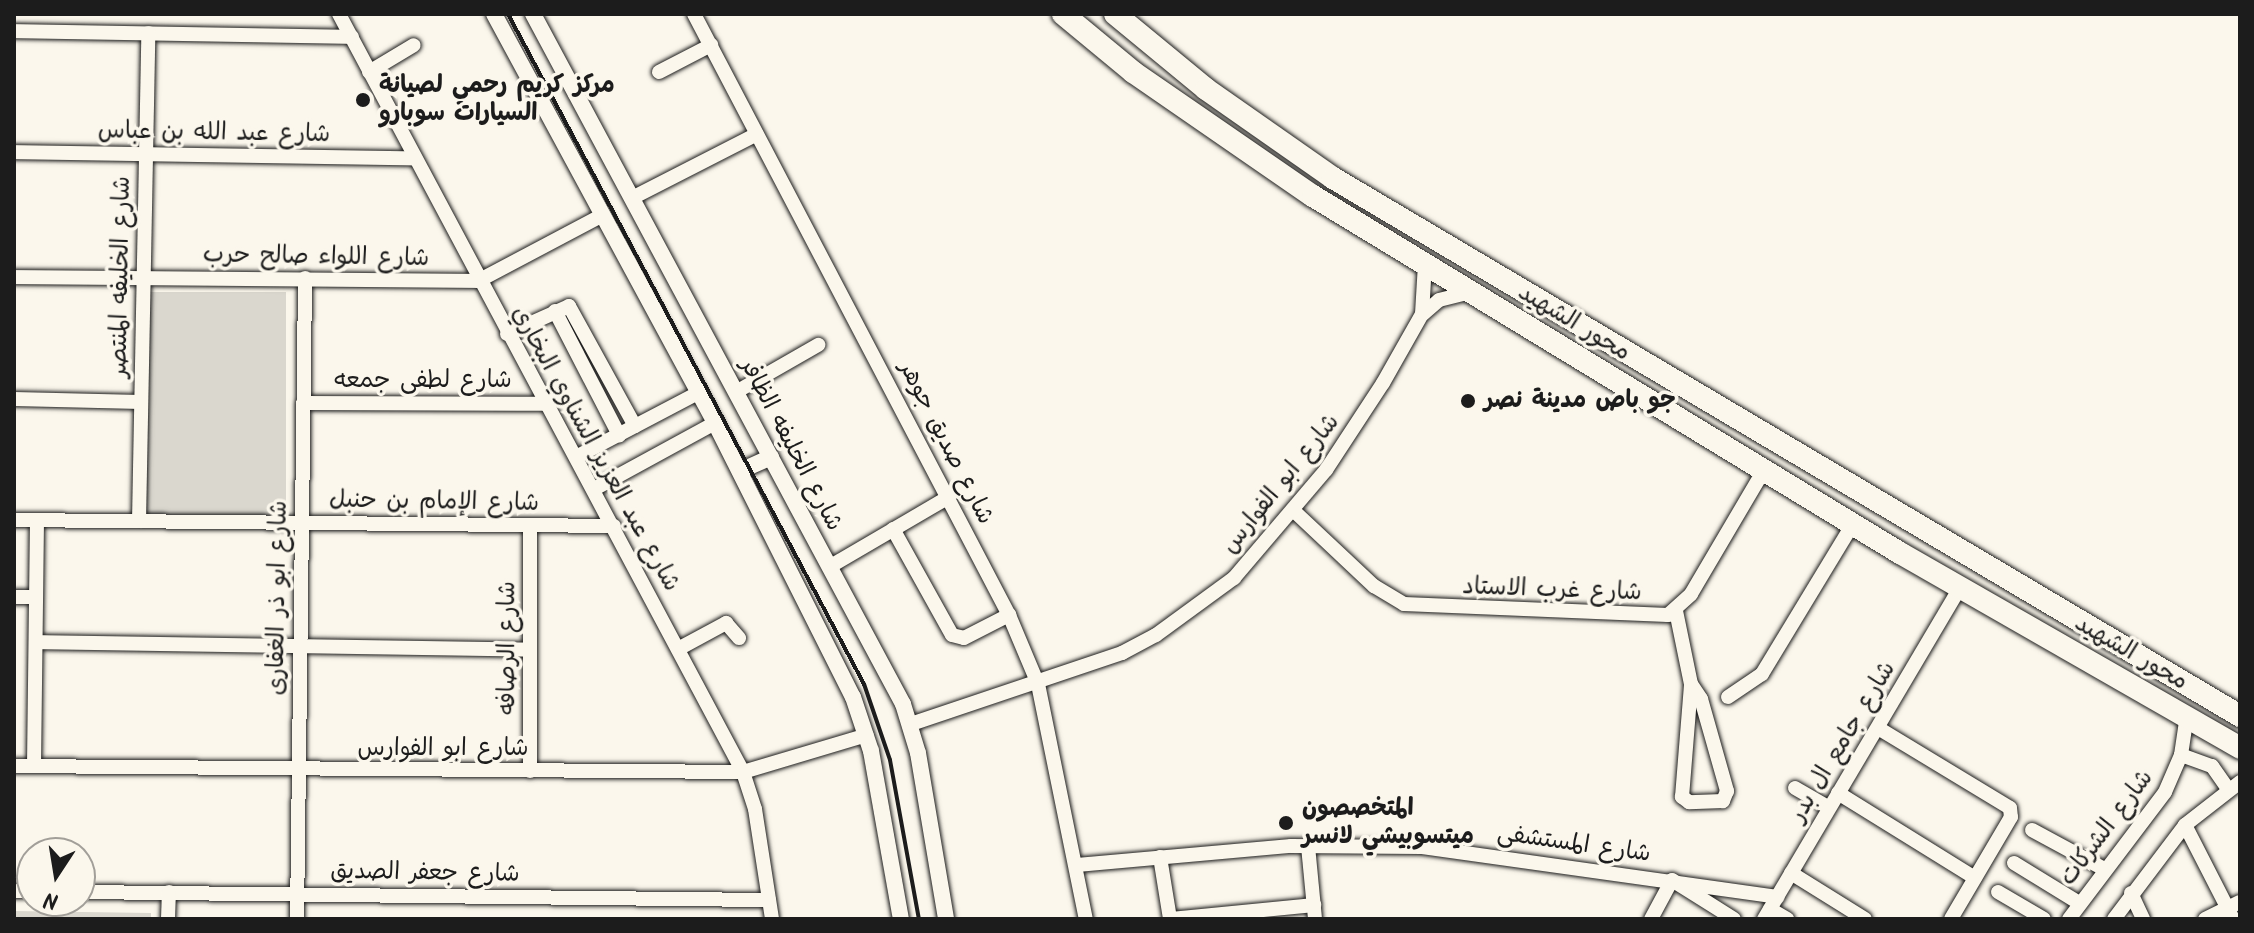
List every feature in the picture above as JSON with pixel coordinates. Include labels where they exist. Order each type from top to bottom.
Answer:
[{"type":"main road","name":"محور الشهيد","points":[[1063,14],[1133,72],[1261,162],[1900,553],[2240,748]]},
{"type":"main road","name":"محور الشهيد","points":[[1115,14],[1206,89],[1333,178],[2240,716]]},
{"type":"main road","points":[[1900,553],[1918,542],[1921,528]]},
{"type":"main road","points":[[1936,574],[1937,557],[1948,544]]},
{"type":"street","name":"شارع عبد العزيز الشناوي البخاري","points":[[339,14],[543,404],[594,489],[743,772],[755,809],[772,919]]},
{"type":"street","points":[[494,14],[740,471],[867,735],[901,919]]},
{"type":"street","name":"شارع الخليفه الظافر","points":[[533,14],[911,724],[946,919]]},
{"type":"street","name":"شارع صديق جوهر","points":[[694,14],[1009,615],[1038,684],[1086,919]]},
{"type":"street","points":[[14,31],[352,37]]},
{"type":"street","name":"شارع الخليفه المنتصر","points":[[139,521],[148,33]]},
{"type":"street","points":[[369,72],[414,45]]},
{"type":"street","points":[[659,72],[711,45]]},
{"type":"street","points":[[632,198],[757,134]]},
{"type":"street","name":"شارع عبد الله بن عباس","points":[[14,152],[413,158]]},
{"type":"street","name":"شارع اللواء صالح حرب","points":[[14,277],[478,281],[601,216]]},
{"type":"street","name":"شارع ابو الفوارس","points":[[911,724],[1038,684],[1156,635],[1234,578],[1294,511],[1355,427],[1422,314],[1425,264]]},
{"type":"street","name":"شارع ابو ذر الغفارى","points":[[297,919],[305,278]]},
{"type":"street","points":[[1422,314],[1439,300],[1471,292]]},
{"type":"street","points":[[507,334],[555,311],[572,308],[635,426]]},
{"type":"street","points":[[555,311],[619,435]]},
{"type":"street","points":[[736,392],[818,345]]},
{"type":"street","points":[[576,457],[698,393]]},
{"type":"street","points":[[14,399],[141,402]]},
{"type":"street","name":"شارع لطفى جمعه","points":[[303,403],[543,404]]},
{"type":"street","points":[[594,489],[715,423]]},
{"type":"street","points":[[740,471],[771,457]]},
{"type":"street","name":"شارع غرب الاستاد","points":[[1294,511],[1374,586],[1404,604],[1658,615],[1676,611],[1764,470]]},
{"type":"street","points":[[829,567],[949,497]]},
{"type":"street","name":"شارع الإمام بن حنبل","points":[[14,520],[614,526]]},
{"type":"street","points":[[34,766],[37,520]]},
{"type":"street","points":[[1728,697],[1762,674],[1853,524]]},
{"type":"street","name":"شارع الرصافه","points":[[530,526],[530,771]]},
{"type":"street","points":[[893,529],[952,635],[970,636],[1009,615]]},
{"type":"street","name":"شارع جامع ال بدر","points":[[1770,908],[1960,587]]},
{"type":"street","points":[[14,597],[36,597]]},
{"type":"street","points":[[1676,611],[1691,684],[1682,797],[1689,802],[1723,801],[1727,791],[1701,699],[1691,684]]},
{"type":"street","points":[[678,649],[723,624],[733,626],[739,638]]},
{"type":"street","points":[[36,642],[530,650]]},
{"type":"street","name":"شارع الشركات","points":[[2069,919],[2165,792],[2181,755],[2187,715]]},
{"type":"street","points":[[1878,728],[2010,808],[2011,817],[1951,919]]},
{"type":"street","name":"شارع ابو الفوارس","points":[[14,766],[298,771],[743,772],[867,735]]},
{"type":"street","points":[[2114,919],[2185,825],[2234,785],[2212,766],[2181,755]]},
{"type":"street","points":[[1795,788],[1829,808]]},
{"type":"street","points":[[1838,793],[1975,878]]},
{"type":"street","points":[[2185,825],[2234,910],[2205,919]]},
{"type":"street","points":[[2032,830],[2104,869]]},
{"type":"street","points":[[1160,857],[1170,919],[1314,912],[1308,846]]},
{"type":"street","name":"شارع المستشفى","points":[[1077,865],[1308,846],[1422,847],[1672,880],[1770,908]]},
{"type":"street","points":[[2014,863],[2079,903]]},
{"type":"street","points":[[1791,873],[1865,919]]},
{"type":"street","points":[[1653,918],[1672,880],[1734,919]]},
{"type":"street","name":"شارع جعفر الصديق","points":[[96,892],[769,900]]},
{"type":"street","points":[[168,919],[169,892]]},
{"type":"street","points":[[1998,892],[2044,919]]},
{"type":"street","points":[[2131,893],[2143,919]]},
{"type":"street","points":[[1770,908],[1787,919]]},
{"type":"shaded area","points":[[138,292],[286,292],[286,515],[138,515]]},
{"type":"shaded area","points":[[14,911],[16,917],[96,917],[96,912],[151,913],[151,919],[14,919]]},
{"type":"railway","points":[[508,14],[864,684],[890,760],[919,919]]},
{"type":"place","name":"مركز كريم رحمي لصيانة السيارات سوبارو","points":[[363,100]]},
{"type":"place","name":"جو باص مدينة نصر","points":[[1468,401]]},
{"type":"place","name":"المتخصصون ميتسوبيشي لانسر","points":[[1286,823]]}]
